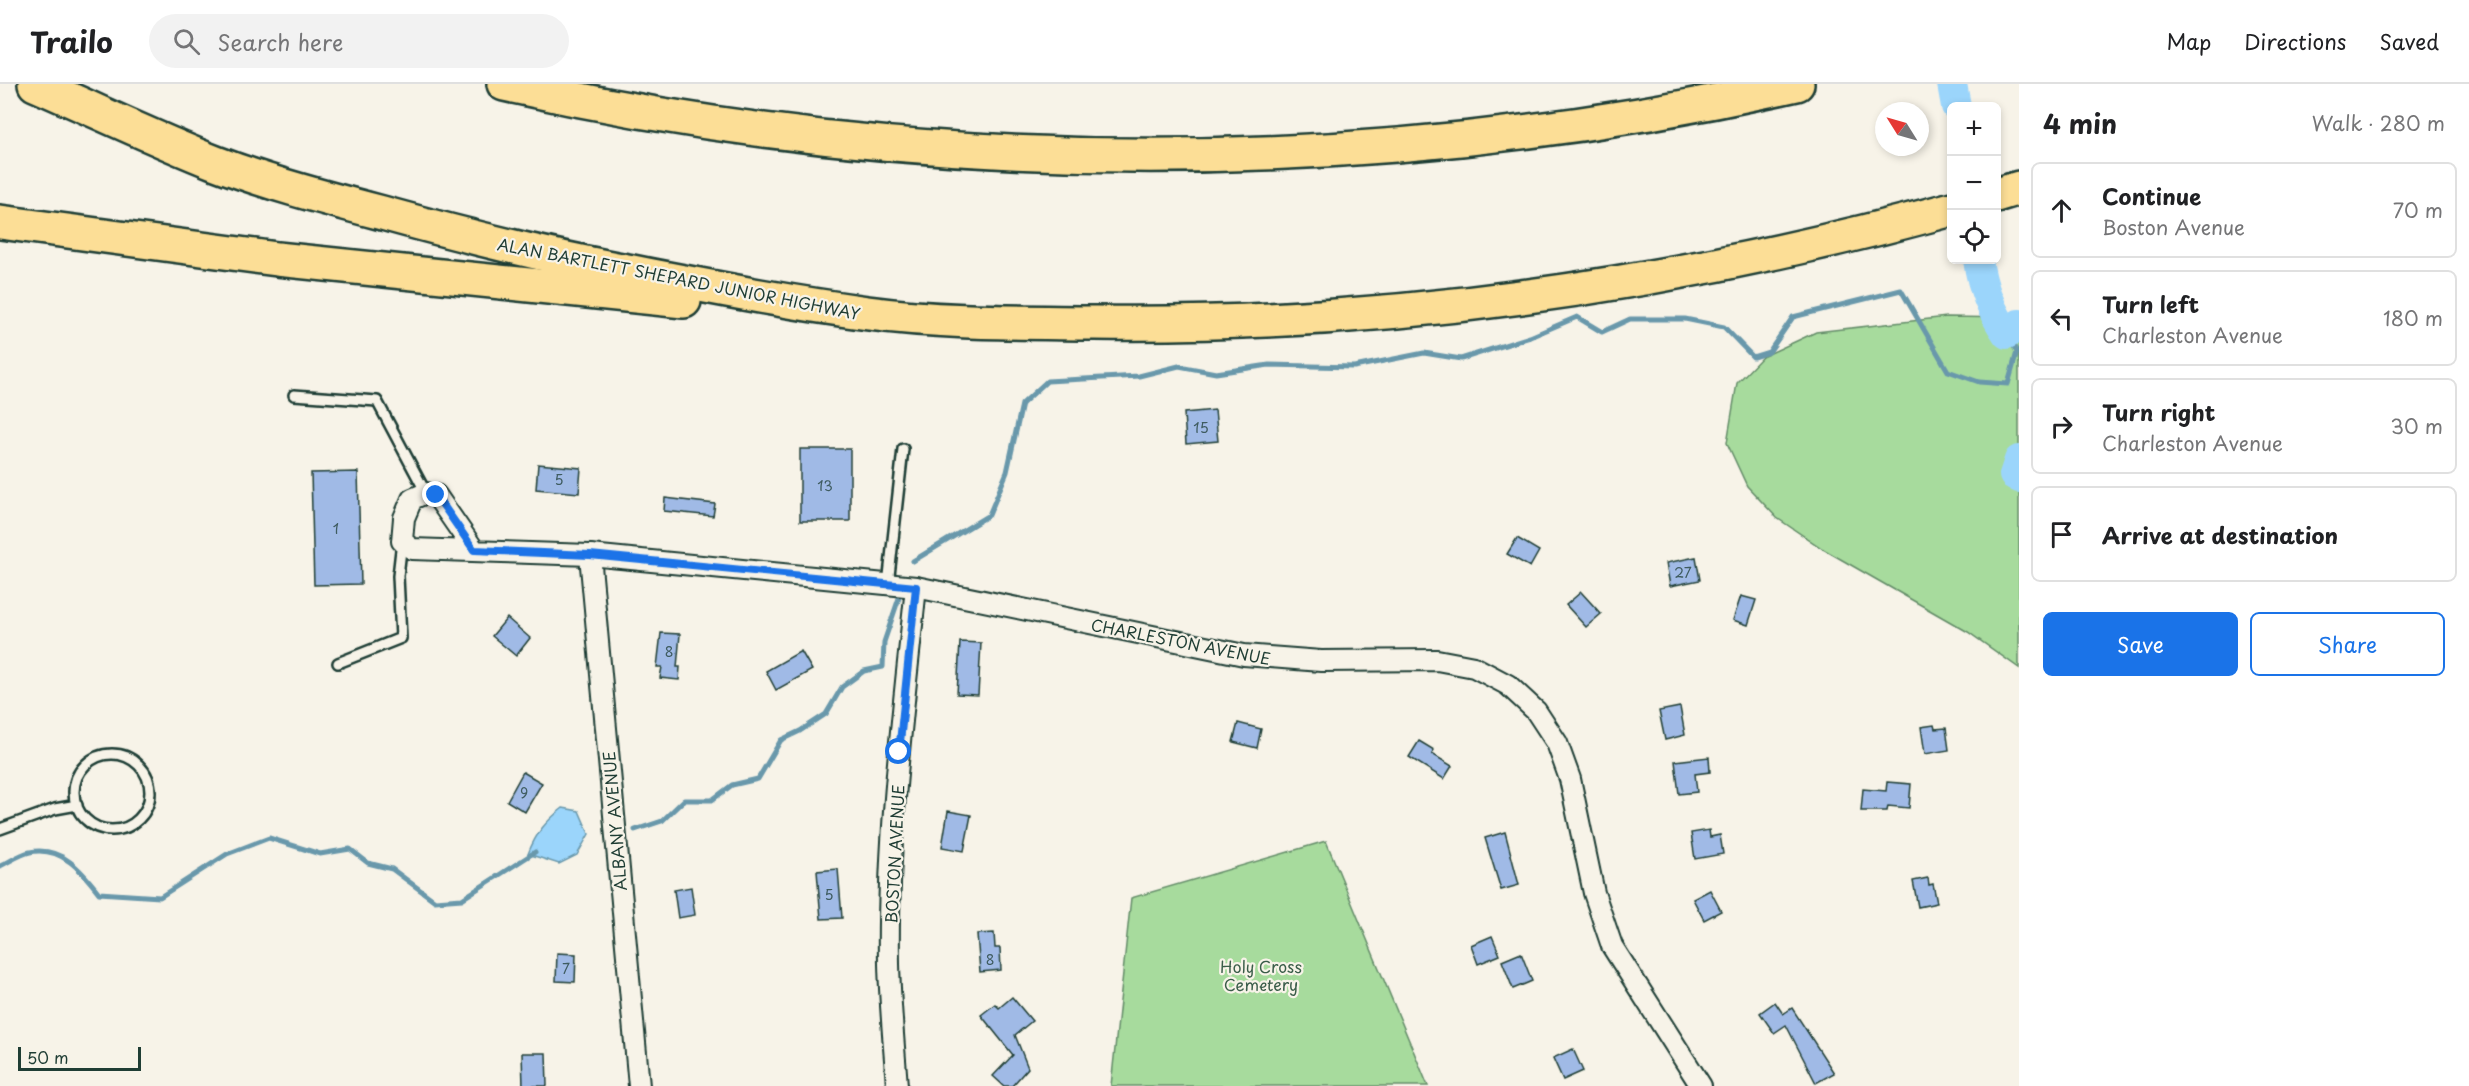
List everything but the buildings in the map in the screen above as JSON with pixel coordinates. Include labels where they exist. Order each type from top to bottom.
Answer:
[{"type":"highway","name":"ALAN BARTLETT SHEPARD JUNIOR HIGHWAY","points":[[35,84],[216,163],[307,193],[493,243],[587,263],[870,314],[967,322],[1178,324],[1275,322],[1390,314],[1561,293],[1731,262],[1848,237],[1944,211]]},
{"type":"highway","points":[[504,84],[640,111],[767,130],[888,143],[1006,152],[1186,155],[1355,148],[1508,133],[1663,111],[1797,84]]},
{"type":"highway","points":[[564,84],[640,111]]},
{"type":"highway","points":[[2001,193],[2019,188]]},
{"type":"highway","points":[[0,222],[430,276],[777,311],[870,314]]},
{"type":"street","points":[[402,541],[404,518],[412,499],[426,493],[436,495],[444,503],[474,550]]},
{"type":"street","name":"CHARLESTON AVENUE","points":[[402,541],[412,549],[590,555],[916,587],[1244,655],[1321,661],[1437,660],[1474,668],[1508,685],[1536,711],[1557,743],[1570,779],[1594,893],[1612,946],[1701,1086]]},
{"type":"street","name":"ALBANY AVENUE","points":[[590,555],[639,1086]]},
{"type":"street","name":"BOSTON AVENUE","points":[[897,1086],[889,963],[890,906],[899,752],[916,587]]},
{"type":"lane","points":[[294,395],[377,401],[426,493]]},
{"type":"lane","points":[[888,585],[903,449]]},
{"type":"lane","points":[[339,663],[400,638],[398,576],[402,541]]},
{"type":"lane","points":[[114,754],[126,756],[145,772],[150,796],[139,818],[129,826],[116,829],[98,826],[83,816],[76,805],[76,780],[90,760],[114,754]]},
{"type":"lane","points":[[0,829],[55,809],[76,805]]},
{"type":"green space","points":[[1947,317],[2019,318],[2019,668],[1968,632],[1823,549],[1777,518],[1747,486],[1727,443],[1737,383],[1762,357],[1816,332]]},
{"type":"green space","name":"Holy Cross Cemetery","points":[[1326,841],[1428,1086],[1111,1086],[1131,898]]},
{"type":"water","points":[[563,808],[579,811],[589,834],[577,855],[559,864],[528,854],[542,828]]},
{"type":"waterway","points":[[1952,84],[1955,102]]},
{"type":"waterway","points":[[1979,264],[1988,299],[2007,334],[2019,324]]},
{"type":"waterway","points":[[913,561],[989,515],[1007,472],[1022,404],[1047,381],[1139,376],[1179,366],[1216,373],[1269,365],[1354,367],[1424,353],[1461,359],[1530,337],[1577,317],[1602,332],[1630,319],[1685,319],[1724,327],[1753,357],[1769,352],[1793,317],[1901,290],[1948,371],[1979,382],[2008,384],[2017,352],[2007,334]]},
{"type":"waterway","points":[[2019,460],[2014,475],[2019,478]]},
{"type":"waterway","points":[[635,830],[662,821],[684,800],[712,800],[732,785],[758,779],[781,740],[826,714],[842,687],[864,671],[883,667],[884,642],[900,595]]},
{"type":"waterway","points":[[0,866],[30,852],[52,853],[70,862],[86,876],[99,893],[160,897],[227,854],[269,838],[320,854],[350,849],[368,863],[392,869],[435,901],[462,899],[535,852]]},
{"type":"route","points":[[436,495],[444,503],[474,550],[590,555],[916,587],[899,752]]}]
